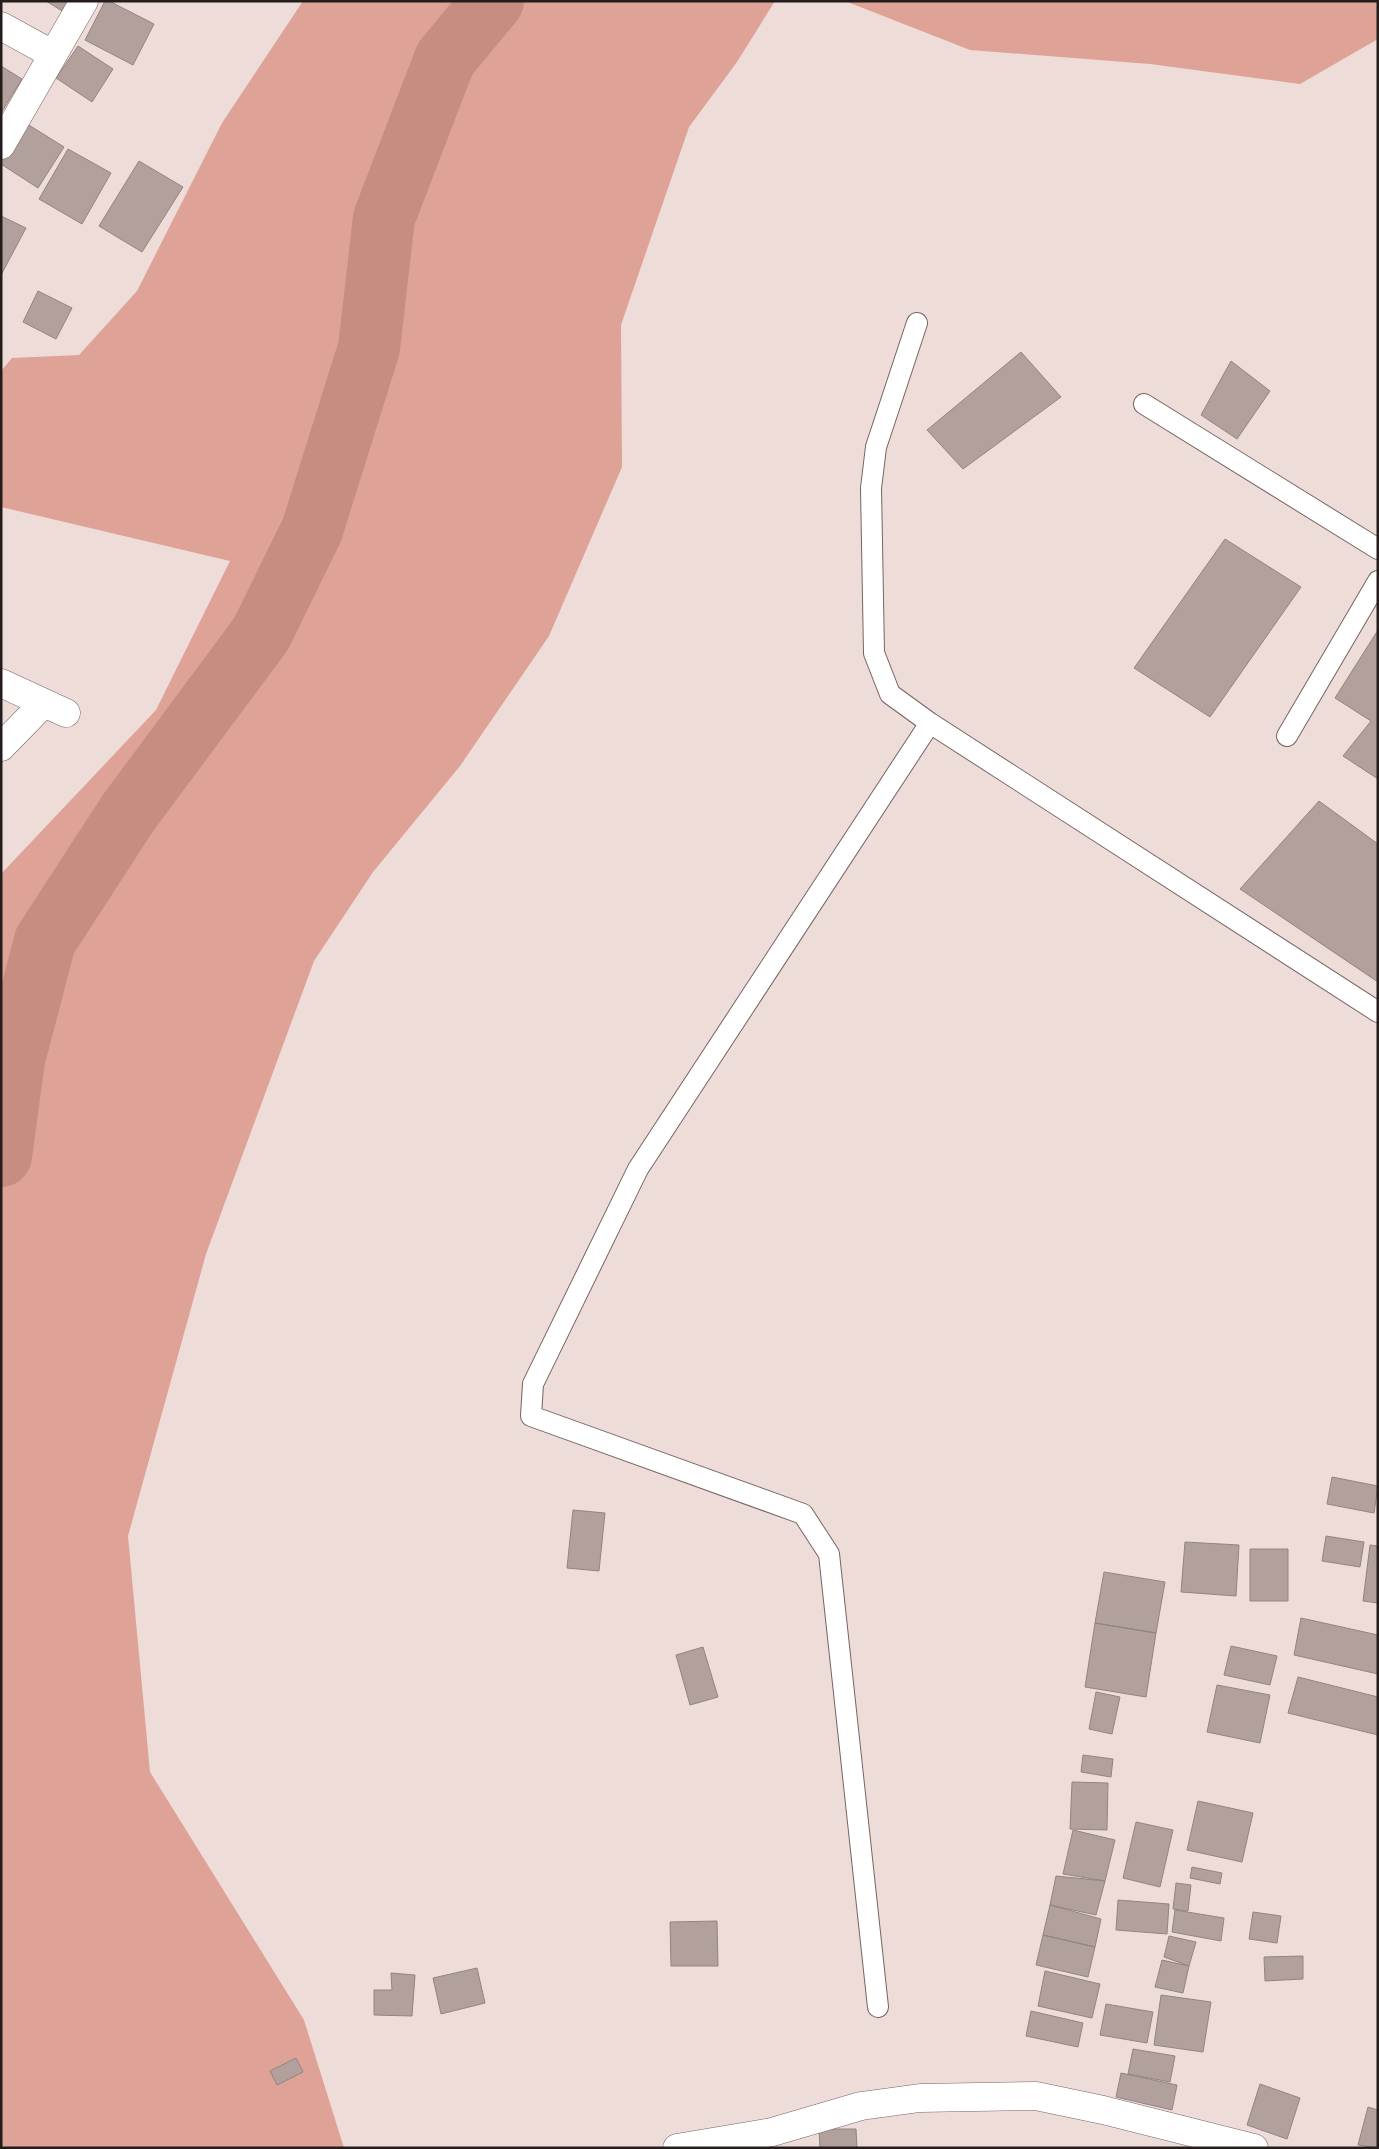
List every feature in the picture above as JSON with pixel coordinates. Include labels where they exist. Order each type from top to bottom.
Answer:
[{"type":"street","points":[[1,145],[84,1]]},
{"type":"street","points":[[1,26],[52,54]]},
{"type":"street","points":[[1,683],[55,708],[1,747]]},
{"type":"street","points":[[677,2148],[772,2132],[869,2105],[920,2098],[1036,2096],[1103,2110],[1254,2148]]},
{"type":"lane","points":[[917,323],[876,446],[871,488],[874,653],[890,694],[930,723],[1378,1012]]},
{"type":"lane","points":[[1144,404],[1378,549]]},
{"type":"lane","points":[[1287,736],[1378,581]]},
{"type":"lane","points":[[878,2007],[829,1554],[803,1514],[531,1416],[533,1384],[638,1170],[930,723]]},
{"type":"shaded area","points":[[303,1],[775,1],[737,62],[689,127],[621,325],[622,467],[549,636],[460,766],[373,872],[314,961],[206,1254],[128,1536],[150,1772],[304,2020],[344,2148],[1,2148],[1,874],[156,710],[230,561],[1,507],[1,371],[12,358],[79,355],[137,291],[222,123]]},
{"type":"shaded area","points":[[845,1],[1378,1],[1378,39],[1300,84],[1150,64],[970,50]]},
{"type":"building","points":[[46,1],[82,1],[72,17]]},
{"type":"building","points":[[105,1],[109,1],[154,24],[133,65],[85,40]]},
{"type":"building","points":[[78,46],[113,69],[92,102],[56,78]]},
{"type":"building","points":[[1,66],[22,79],[1,113]]},
{"type":"building","points":[[24,122],[64,147],[38,188],[1,164],[1,158]]},
{"type":"building","points":[[68,149],[111,173],[82,224],[39,199]]},
{"type":"building","points":[[139,161],[183,187],[142,252],[99,226]]},
{"type":"building","points":[[1,216],[26,228],[1,275]]},
{"type":"building","points":[[38,291],[72,308],[56,339],[23,322]]},
{"type":"building","points":[[1021,352],[1061,397],[963,469],[927,430]]},
{"type":"building","points":[[1231,361],[1270,391],[1237,439],[1201,415]]},
{"type":"building","points":[[1225,539],[1301,587],[1210,717],[1134,668]]},
{"type":"building","points":[[1378,630],[1378,779],[1343,756],[1371,721],[1335,698]]},
{"type":"building","points":[[1319,801],[1378,844],[1378,982],[1240,889]]},
{"type":"building","points":[[1332,1477],[1378,1486],[1374,1513],[1327,1504]]},
{"type":"building","points":[[573,1510],[605,1513],[599,1571],[567,1568]]},
{"type":"building","points":[[1326,1536],[1364,1542],[1360,1567],[1322,1561]]},
{"type":"building","points":[[1185,1542],[1239,1545],[1236,1596],[1181,1592]]},
{"type":"building","points":[[1370,1545],[1378,1546],[1378,1603],[1363,1601]]},
{"type":"building","points":[[1250,1549],[1288,1549],[1288,1601],[1250,1601]]},
{"type":"building","points":[[1104,1572],[1165,1582],[1156,1633],[1095,1623]]},
{"type":"building","points":[[1301,1618],[1378,1635],[1378,1674],[1294,1655]]},
{"type":"building","points":[[1095,1623],[1156,1633],[1146,1697],[1085,1687]]},
{"type":"building","points":[[1231,1646],[1277,1656],[1270,1685],[1224,1675]]},
{"type":"building","points":[[703,1647],[718,1697],[690,1705],[676,1655]]},
{"type":"building","points":[[1298,1677],[1378,1697],[1378,1735],[1288,1713]]},
{"type":"building","points":[[1217,1685],[1270,1695],[1260,1743],[1207,1732]]},
{"type":"building","points":[[1096,1692],[1120,1697],[1112,1734],[1089,1729]]},
{"type":"building","points":[[1083,1755],[1113,1759],[1111,1777],[1081,1772]]},
{"type":"building","points":[[1072,1782],[1108,1783],[1107,1830],[1070,1829]]},
{"type":"building","points":[[1198,1801],[1253,1813],[1242,1862],[1187,1850]]},
{"type":"building","points":[[1136,1822],[1173,1830],[1160,1887],[1123,1878]]},
{"type":"building","points":[[1073,1830],[1115,1840],[1105,1881],[1063,1874]]},
{"type":"building","points":[[1192,1867],[1222,1873],[1220,1884],[1190,1878]]},
{"type":"building","points":[[1056,1876],[1105,1881],[1096,1915],[1050,1905]]},
{"type":"building","points":[[1176,1883],[1191,1885],[1188,1911],[1173,1909]]},
{"type":"building","points":[[1118,1900],[1169,1904],[1167,1934],[1116,1930]]},
{"type":"building","points":[[1050,1905],[1101,1919],[1095,1947],[1043,1935]]},
{"type":"building","points":[[1175,1910],[1224,1918],[1221,1941],[1172,1932]]},
{"type":"building","points":[[1253,1912],[1281,1916],[1277,1943],[1249,1939]]},
{"type":"building","points":[[717,1921],[718,1966],[671,1966],[670,1922]]},
{"type":"building","points":[[1043,1935],[1095,1947],[1088,1977],[1036,1965]]},
{"type":"building","points":[[1169,1936],[1196,1942],[1189,1966],[1164,1957]]},
{"type":"building","points":[[1303,1956],[1303,1979],[1265,1981],[1264,1957]]},
{"type":"building","points":[[1162,1960],[1189,1966],[1183,1993],[1155,1987]]},
{"type":"building","points":[[477,1968],[485,2003],[441,2014],[433,1978]]},
{"type":"building","points":[[1045,1971],[1100,1984],[1092,2018],[1038,2006]]},
{"type":"building","points":[[391,1973],[415,1975],[412,2016],[374,2015],[374,1990],[392,1990]]},
{"type":"building","points":[[1161,1995],[1211,2002],[1203,2052],[1154,2045]]},
{"type":"building","points":[[1106,2004],[1153,2012],[1147,2043],[1100,2035]]},
{"type":"building","points":[[1031,2011],[1083,2023],[1078,2047],[1026,2036]]},
{"type":"building","points":[[1133,2049],[1175,2056],[1170,2082],[1128,2074]]},
{"type":"building","points":[[296,2058],[303,2072],[277,2085],[270,2071]]},
{"type":"building","points":[[1121,2073],[1177,2085],[1172,2110],[1116,2097]]},
{"type":"building","points":[[1260,2084],[1300,2098],[1287,2139],[1247,2125]]},
{"type":"building","points":[[1368,2107],[1378,2110],[1378,2148],[1358,2145]]},
{"type":"building","points":[[819,2129],[856,2129],[857,2148],[820,2148]]},
{"type":"waterway","points":[[1,1156],[14,1060],[45,941],[128,813],[261,634],[312,530],[369,348],[384,218],[445,59],[493,1]]}]
